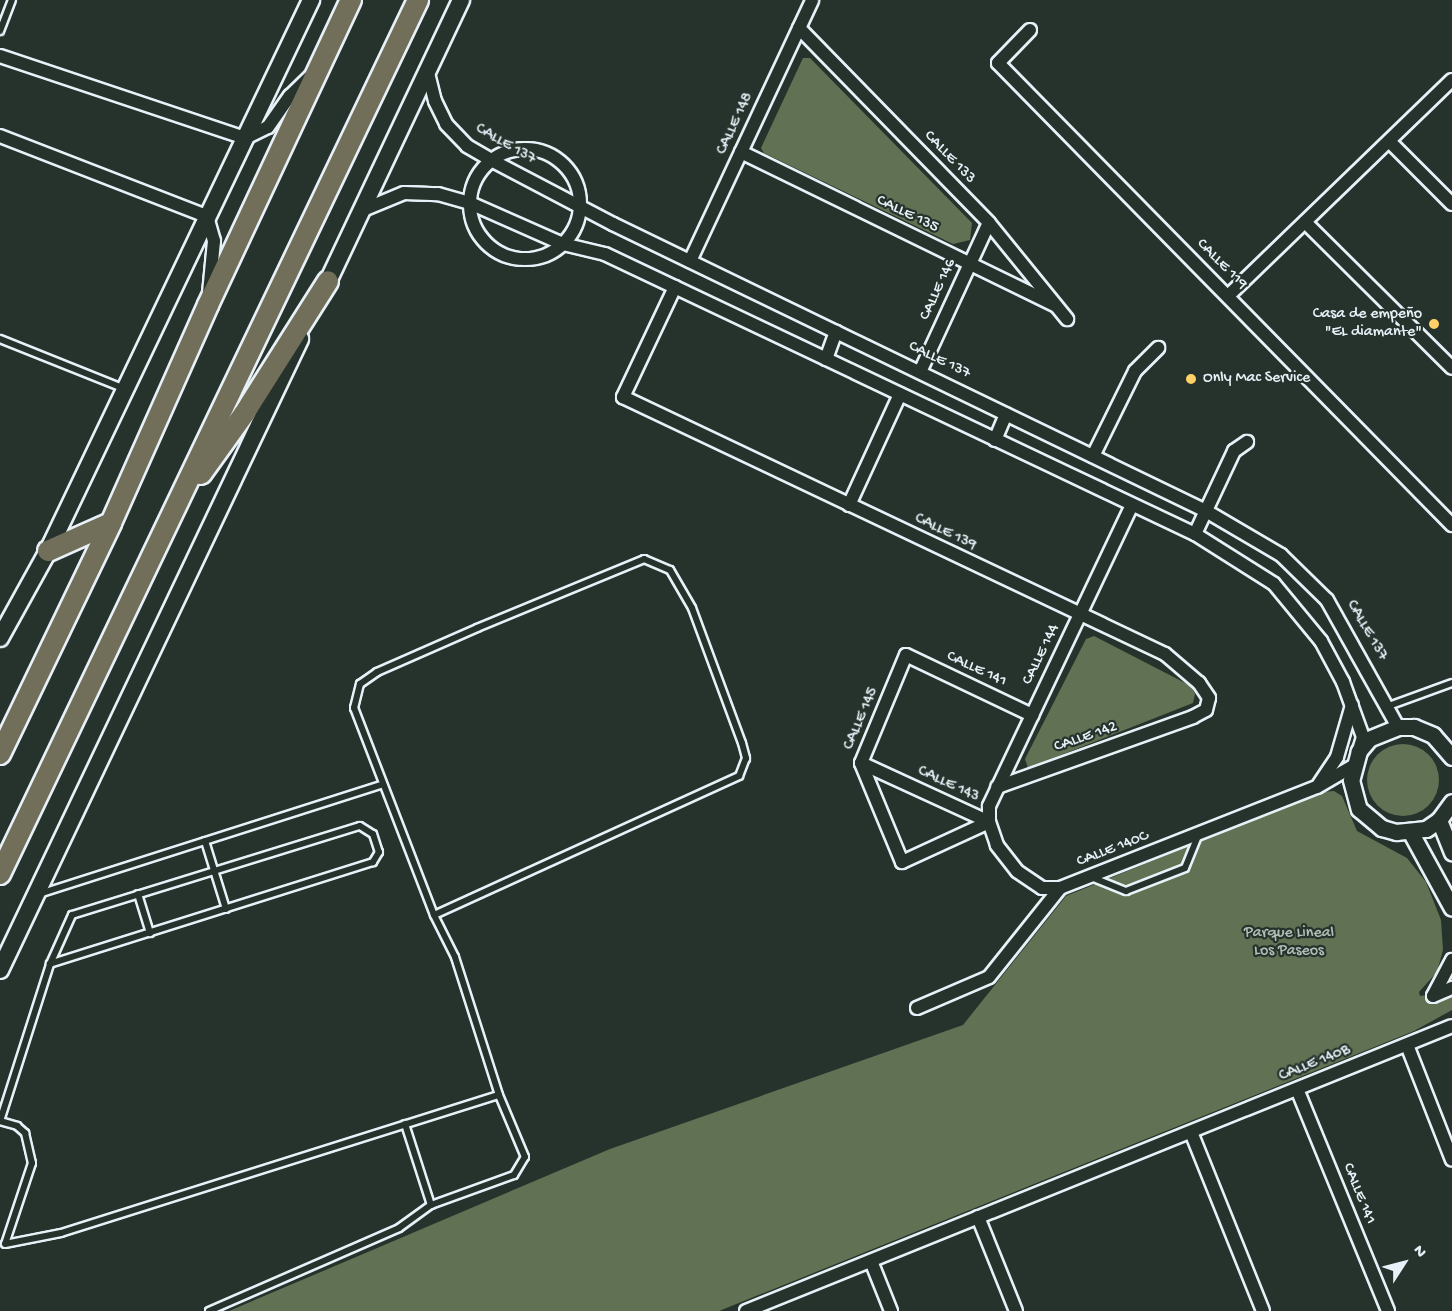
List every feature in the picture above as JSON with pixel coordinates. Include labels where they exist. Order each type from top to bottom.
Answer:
[{"type":"highway","points":[[0,754],[111,523],[208,305],[351,0]]},
{"type":"highway","points":[[0,874],[418,0]]},
{"type":"highway","points":[[171,515],[244,414],[328,281]]},
{"type":"highway","points":[[48,551],[111,523]]},
{"type":"main road","points":[[0,638],[48,551],[208,220],[311,0]]},
{"type":"main road","points":[[0,970],[33,896],[363,210],[461,0]]},
{"type":"street","name":"CALLE 148","points":[[690,261],[812,0]]},
{"type":"street","name":"CALLE 133","points":[[800,28],[989,224],[1067,319]]},
{"type":"street","name":"CALLE 119","points":[[1030,30],[998,63],[1452,525]]},
{"type":"street","points":[[0,56],[245,138],[268,127],[290,96],[319,69]]},
{"type":"street","name":"CALLE 137","points":[[428,73],[435,101],[446,124],[467,146],[491,160],[690,261],[1206,510],[1281,555],[1328,600],[1362,657],[1385,707],[1398,727]]},
{"type":"street","points":[[1228,296],[1452,80]]},
{"type":"street","points":[[0,136],[192,208],[208,220],[214,241],[208,305]]},
{"type":"street","points":[[1389,141],[1452,204]]},
{"type":"street","points":[[524,148],[542,151],[571,172],[581,206],[578,220],[563,244],[548,254],[530,259],[504,254],[482,237],[473,221],[470,203],[472,187],[491,160],[524,148]]},
{"type":"street","name":"CALLE 135","points":[[741,152],[1059,307]]},
{"type":"street","points":[[363,210],[387,197],[412,192],[470,203],[563,244],[605,254],[1195,534],[1243,561],[1274,584],[1321,641],[1352,705],[1363,737],[1353,766],[1353,795],[1369,820],[1382,828],[1411,833],[1439,820],[1452,802]]},
{"type":"street","points":[[1305,222],[1452,368]]},
{"type":"street","name":"CALLE 146","points":[[920,372],[989,224]]},
{"type":"street","name":"CALLE 139","points":[[675,287],[623,397],[1165,654],[1199,682],[1210,702],[1201,714],[1186,720]]},
{"type":"street","points":[[826,359],[836,332]]},
{"type":"street","points":[[1093,456],[1135,371],[1158,348]]},
{"type":"street","points":[[849,505],[900,394]]},
{"type":"street","points":[[995,440],[1006,414]]},
{"type":"street","points":[[1195,534],[1234,451],[1247,442]]},
{"type":"street","name":"CALLE 144","points":[[989,822],[989,806],[997,787],[1132,505]]},
{"type":"street","name":"CALLE 141","points":[[906,655],[1032,715]]},
{"type":"street","name":"CALLE 145","points":[[906,655],[861,763],[902,862],[989,822]]},
{"type":"street","points":[[1317,787],[1337,757],[1352,705]]},
{"type":"street","name":"CALLE 142","points":[[997,787],[1186,720]]},
{"type":"street","points":[[1359,751],[1383,731],[1398,727],[1414,727],[1433,735],[1452,735]]},
{"type":"street","points":[[1433,735],[1452,757]]},
{"type":"street","name":"CALLE 143","points":[[861,763],[989,822],[997,845],[1024,879],[1042,888],[1060,888]]},
{"type":"street","name":"CALLE 140C","points":[[917,1008],[988,977],[1060,888],[1317,787],[1353,766]]},
{"type":"street","points":[[1439,820],[1452,853]]},
{"type":"street","points":[[1411,833],[1452,908]]},
{"type":"street","points":[[1452,960],[1433,996],[1452,988]]},
{"type":"street","name":"CALLE 140B","points":[[746,1311],[760,1308],[978,1217],[1452,1026]]},
{"type":"street","points":[[1407,1045],[1452,1160]]},
{"type":"street","name":"CALLE 141","points":[[1297,1089],[1388,1311]]},
{"type":"street","points":[[1191,1132],[1263,1311]]},
{"type":"street","points":[[978,1217],[1016,1311]]},
{"type":"street","points":[[871,1261],[891,1311]]},
{"type":"lane","points":[[0,31],[12,0]]},
{"type":"lane","points":[[0,339],[126,390]]},
{"type":"lane","points":[[209,1311],[399,1228],[431,1205],[514,1175],[525,1157],[499,1095],[455,957],[434,915],[354,708],[360,684],[387,667],[644,559],[670,570],[692,608],[742,743],[746,758],[739,776],[434,915]]},
{"type":"lane","points":[[1385,707],[1452,683]]},
{"type":"lane","points":[[33,896],[383,784]]},
{"type":"lane","points":[[2,1245],[32,1163],[25,1133],[17,1126],[0,1120],[50,964],[66,921],[72,915],[360,826],[373,834],[379,852],[373,862],[50,964]]},
{"type":"lane","points":[[1091,876],[1126,891],[1185,868],[1198,834]]},
{"type":"lane","points":[[205,841],[226,909]]},
{"type":"lane","points":[[138,894],[150,933]]},
{"type":"lane","points":[[2,1245],[61,1233],[499,1095]]},
{"type":"lane","points":[[405,1124],[431,1205]]},
{"type":"green space","points":[[803,58],[810,58],[972,223],[970,240],[953,244],[764,153],[761,148]]},
{"type":"green space","points":[[1094,636],[1191,686],[1195,694],[1193,703],[1028,768],[1025,759],[1086,639]]},
{"type":"green space","points":[[1403,744],[1423,750],[1433,760],[1439,780],[1433,800],[1423,810],[1403,816],[1383,810],[1373,800],[1367,780],[1373,760],[1383,750]]},
{"type":"green space","name":"Parque Lineal Los Paseos","points":[[1334,791],[1342,796],[1357,831],[1407,858],[1426,882],[1441,920],[1443,950],[1437,972],[1419,992],[1420,996],[1452,991],[1452,1010],[1414,1031],[719,1311],[229,1311],[610,1149],[963,1025],[1066,896],[1322,792]]},
{"type":"place","name":"Casa de empeño \"EL diamante\"","points":[[1434,324]]},
{"type":"place","name":"Only Mac Service","points":[[1191,379]]}]
